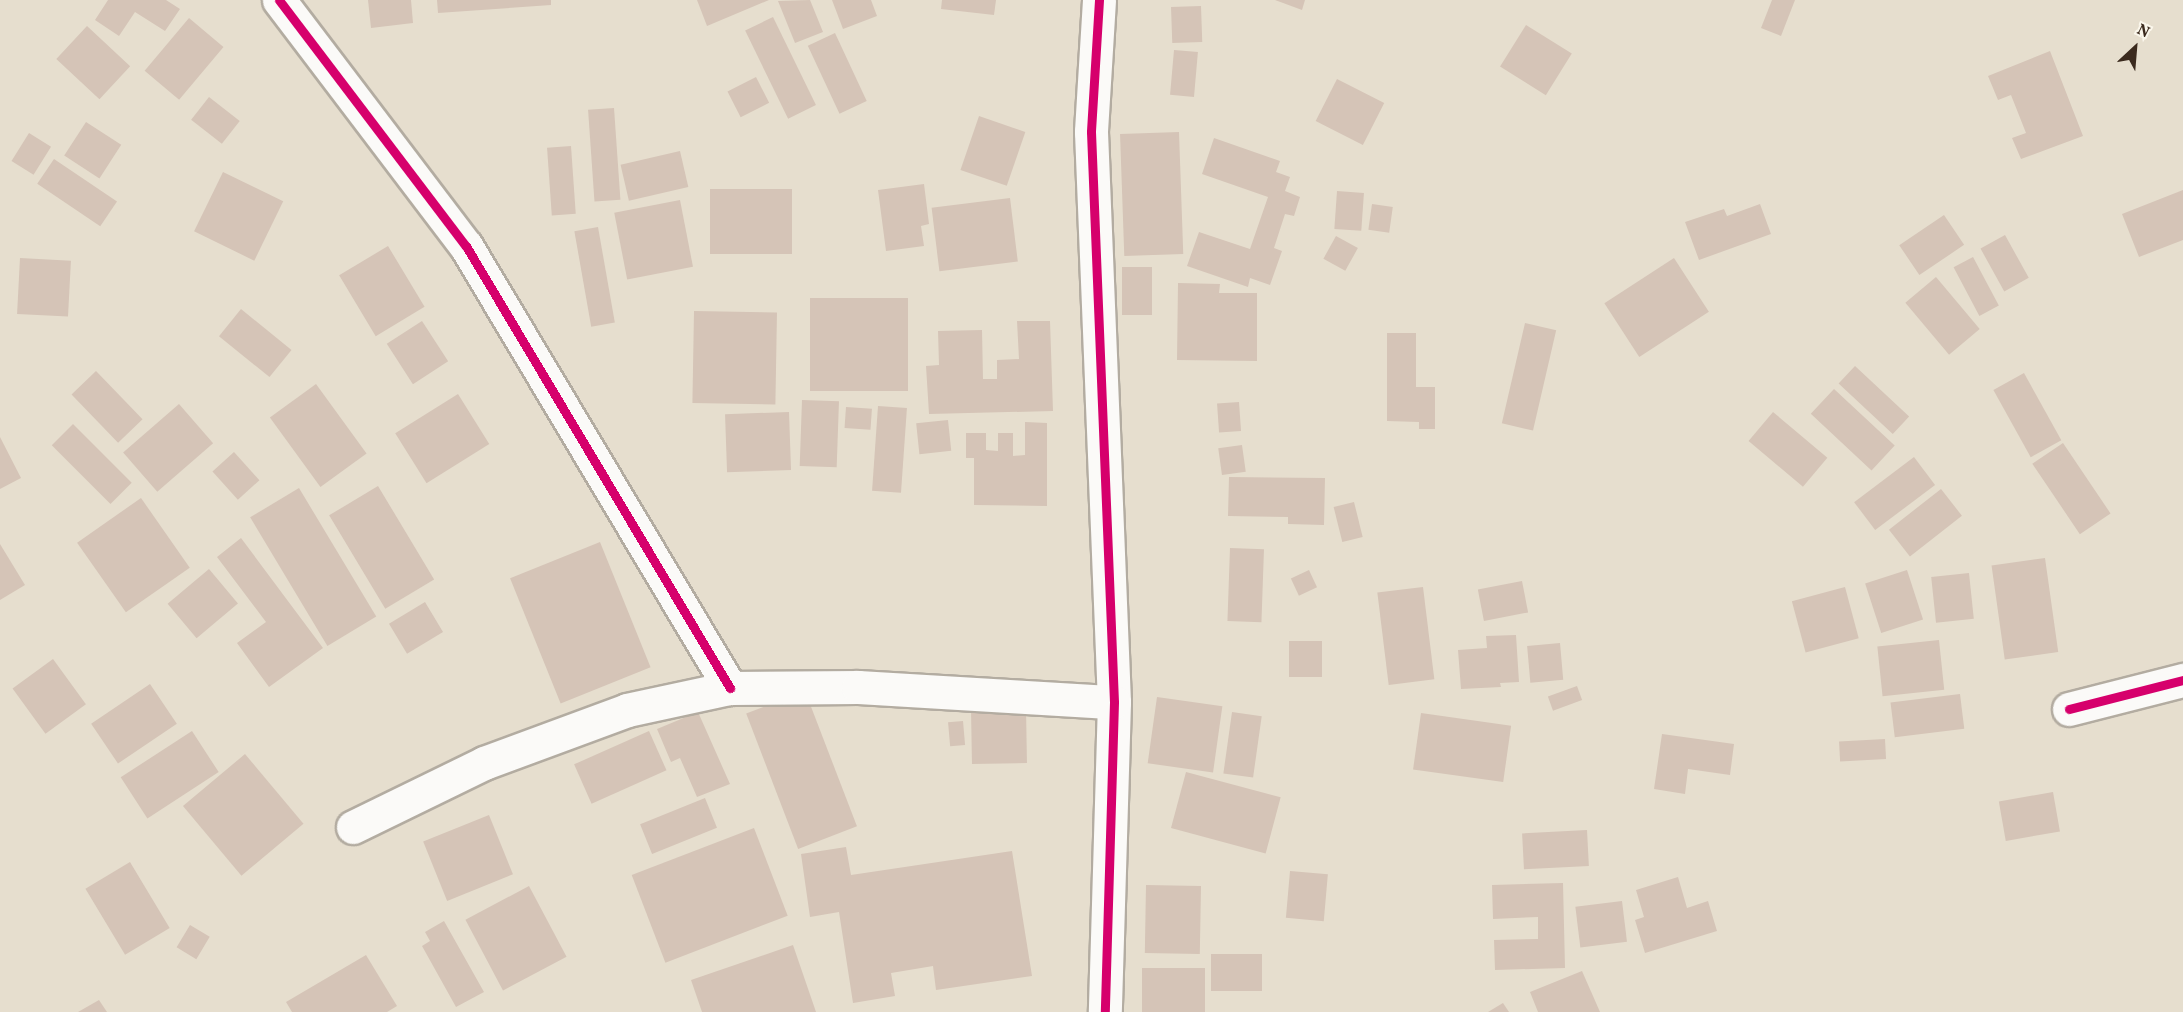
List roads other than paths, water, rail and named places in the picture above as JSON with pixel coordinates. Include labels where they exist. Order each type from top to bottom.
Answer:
[{"type":"street","points":[[279,0],[466,246],[730,688]]},
{"type":"street","points":[[1100,0],[1091,132],[1114,702],[1105,1012]]},
{"type":"street","points":[[2069,709],[2183,680]]},
{"type":"street","points":[[353,827],[484,763],[627,710],[730,688],[858,687],[1114,702]]}]
